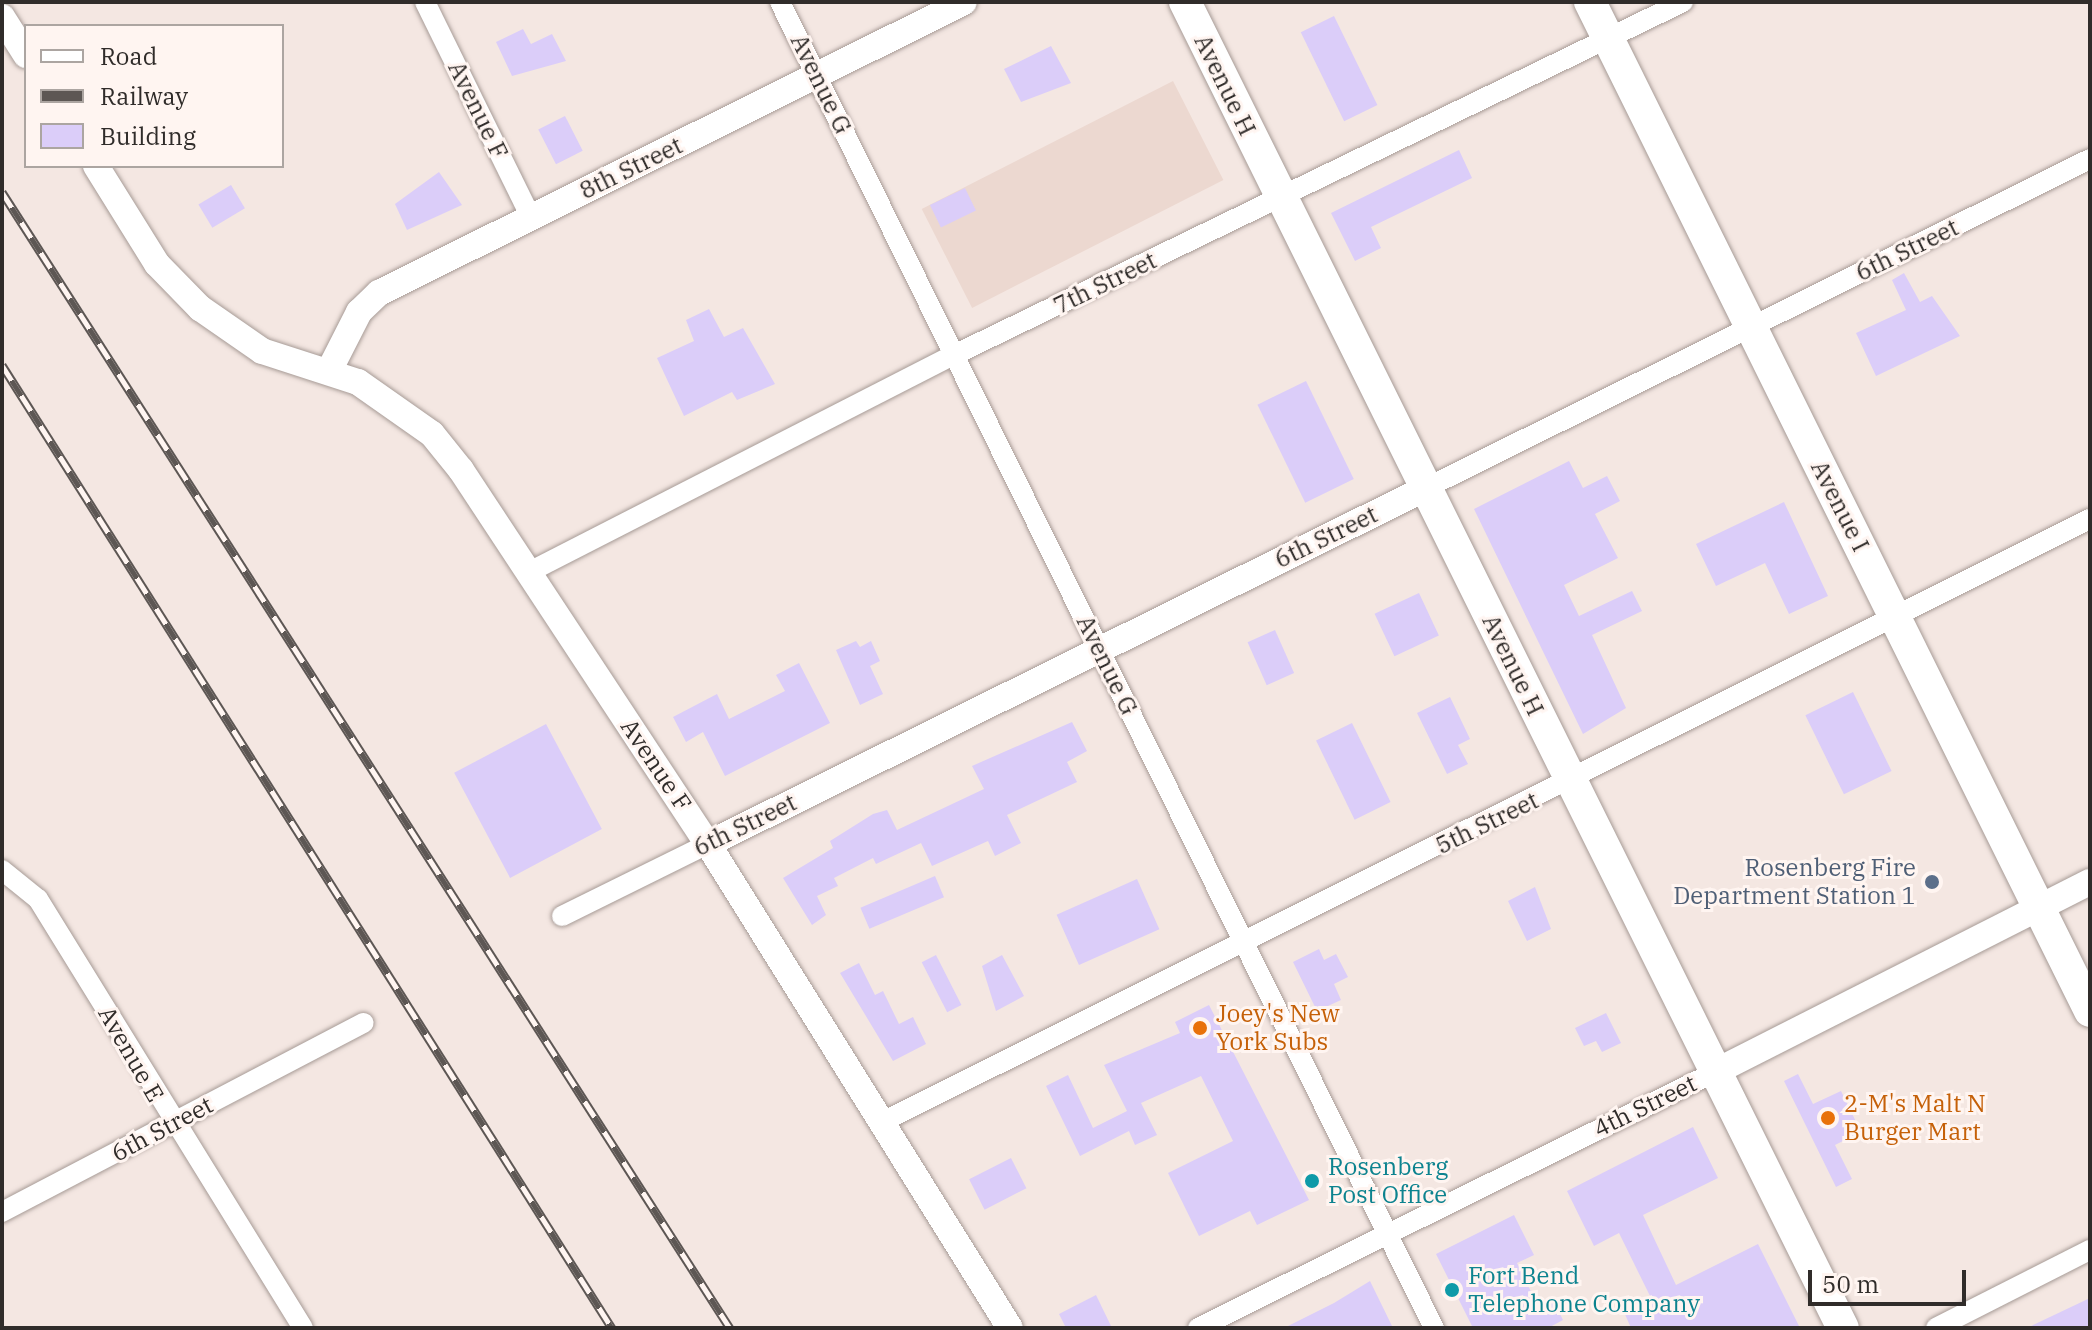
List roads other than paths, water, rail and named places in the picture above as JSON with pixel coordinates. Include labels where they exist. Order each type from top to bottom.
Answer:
[{"type":"main road","name":"Avenue H","points":[[1185,2],[1843,1328]]},
{"type":"main road","name":"Avenue I","points":[[1590,2],[2090,1011]]},
{"type":"street","name":"Avenue F","points":[[425,2],[531,217]]},
{"type":"street","name":"Avenue G","points":[[780,2],[1434,1328]]},
{"type":"street","name":"8th Street","points":[[330,369],[352,322],[379,293],[964,2]]},
{"type":"street","name":"7th Street","points":[[531,571],[954,355],[1683,2]]},
{"type":"street","points":[[2,17],[24,52]]},
{"type":"street","name":"6th Street","points":[[562,916],[2090,159]]},
{"type":"street","name":"Avenue F","points":[[97,168],[157,264],[200,308],[262,351],[330,369],[432,434],[531,571],[708,844],[1010,1328]]},
{"type":"street","name":"5th Street","points":[[882,1122],[1571,782],[2090,519]]},
{"type":"street","name":"Avenue E","points":[[2,870],[38,899],[171,1125],[303,1328]]},
{"type":"street","name":"4th Street","points":[[1198,1328],[2090,882]]},
{"type":"street","name":"6th Street","points":[[2,1212],[364,1023]]},
{"type":"street","points":[[1936,1328],[2090,1250]]},
{"type":"railway","points":[[2,192],[730,1328]]},
{"type":"railway","points":[[2,365],[612,1328]]},
{"type":"place","name":"Rosenberg Fire Department Station 1","points":[[1932,882]]},
{"type":"place","name":"Joey's New York Subs","points":[[1200,1028]]},
{"type":"place","name":"2-M's Malt N Burger Mart","points":[[1828,1118]]},
{"type":"place","name":"Rosenberg Post Office","points":[[1312,1181]]},
{"type":"place","name":"Fort Bend Telephone Company","points":[[1452,1290]]}]
